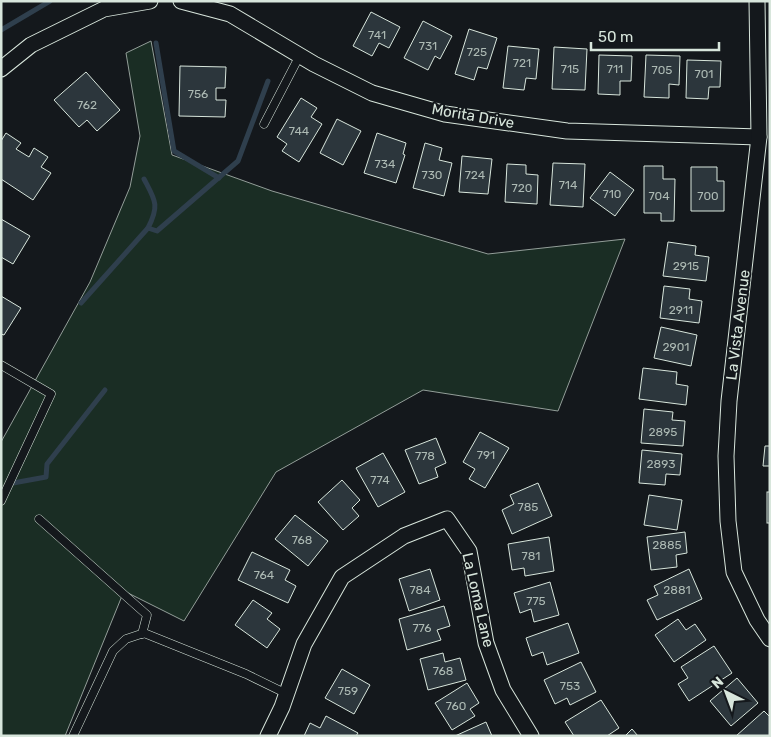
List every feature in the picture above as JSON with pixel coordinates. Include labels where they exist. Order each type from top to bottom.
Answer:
[{"type":"street","name":"Morita Drive","points":[[182,1],[230,14],[300,56],[372,93],[445,114],[567,131],[759,137]]},
{"type":"street","name":"La Vista Avenue","points":[[758,1],[759,137],[729,402],[726,466],[728,521],[734,572],[757,620],[770,639]]},
{"type":"street","points":[[1,69],[31,45],[104,9],[147,2]]},
{"type":"street","name":"La Loma Lane","points":[[286,694],[304,644],[342,577],[404,536],[447,519],[469,551],[486,643],[503,690],[531,736]]},
{"type":"street","points":[[268,736],[286,694]]},
{"type":"lane","points":[[264,124],[300,56]]},
{"type":"lane","points":[[1,365],[51,394],[1,501]]},
{"type":"lane","points":[[39,519],[147,615],[142,634]]},
{"type":"lane","points":[[73,736],[112,650],[126,639],[144,633],[246,674],[286,694]]},
{"type":"green space","points":[[151,41],[172,155],[272,191],[488,254],[625,239],[558,411],[423,390],[276,472],[184,621],[124,591],[65,736],[1,736],[1,442],[90,282],[130,187],[140,136],[126,53]]},
{"type":"building","points":[[371,12],[400,27],[389,48],[379,43],[372,56],[353,46]]},
{"type":"building","points":[[423,21],[452,36],[440,59],[435,56],[428,70],[404,58]]},
{"type":"building","points":[[469,29],[497,38],[487,69],[478,67],[474,80],[455,74]]},
{"type":"building","points":[[508,46],[539,49],[536,79],[526,78],[524,90],[503,88]]},
{"type":"building","points":[[554,47],[587,49],[585,90],[552,89]]},
{"type":"building","points":[[599,55],[632,56],[631,81],[620,81],[620,95],[598,94]]},
{"type":"building","points":[[646,55],[680,56],[679,85],[669,84],[669,98],[644,97]]},
{"type":"building","points":[[687,60],[721,61],[720,87],[709,87],[708,99],[686,98]]},
{"type":"building","points":[[180,66],[226,67],[225,88],[216,88],[216,100],[226,100],[225,117],[179,116]]},
{"type":"building","points":[[86,72],[120,110],[97,131],[87,120],[79,127],[54,100]]},
{"type":"building","points":[[301,98],[317,108],[311,117],[322,124],[299,162],[282,151],[287,144],[277,137]]},
{"type":"building","points":[[337,119],[361,131],[343,165],[320,153]]},
{"type":"building","points":[[6,133],[21,143],[16,149],[29,157],[34,148],[48,157],[41,167],[51,173],[33,200],[1,179],[1,141]]},
{"type":"building","points":[[377,133],[406,143],[403,154],[405,155],[396,183],[364,173]]},
{"type":"building","points":[[425,143],[442,148],[439,160],[452,163],[444,196],[413,188]]},
{"type":"building","points":[[462,156],[492,159],[488,194],[459,192]]},
{"type":"building","points":[[553,163],[585,164],[583,207],[550,205]]},
{"type":"building","points":[[507,164],[526,165],[526,174],[538,175],[537,204],[505,202]]},
{"type":"building","points":[[644,166],[663,166],[663,179],[675,179],[674,221],[661,221],[661,213],[644,213]]},
{"type":"building","points":[[691,167],[717,167],[717,181],[724,181],[724,211],[691,211]]},
{"type":"building","points":[[610,172],[634,190],[615,216],[590,198]]},
{"type":"building","points":[[1,219],[30,236],[13,264],[1,257]]},
{"type":"building","points":[[668,242],[696,246],[695,255],[709,257],[706,281],[663,276]]},
{"type":"building","points":[[664,286],[690,289],[689,299],[702,301],[699,323],[660,318]]},
{"type":"building","points":[[1,296],[21,308],[4,335],[1,334]]},
{"type":"building","points":[[661,327],[697,335],[691,366],[654,358]]},
{"type":"building","points":[[643,368],[677,372],[676,384],[688,386],[686,405],[639,399]]},
{"type":"building","points":[[644,409],[673,412],[672,420],[685,421],[683,446],[641,443]]},
{"type":"building","points":[[480,432],[509,448],[485,488],[469,479],[475,469],[463,462]]},
{"type":"building","points":[[436,438],[446,463],[435,468],[438,477],[419,484],[405,450]]},
{"type":"building","points":[[765,446],[770,446],[770,466],[763,466]]},
{"type":"building","points":[[642,450],[682,454],[680,475],[666,474],[665,485],[639,483]]},
{"type":"building","points":[[383,453],[405,492],[378,507],[356,468]]},
{"type":"building","points":[[342,480],[360,500],[352,508],[359,516],[343,530],[318,502]]},
{"type":"building","points":[[538,483],[552,516],[512,534],[502,510],[514,504],[510,495]]},
{"type":"building","points":[[767,492],[770,492],[770,523],[767,523]]},
{"type":"building","points":[[649,495],[682,500],[677,530],[644,525]]},
{"type":"building","points":[[295,515],[328,541],[308,566],[275,539]]},
{"type":"building","points":[[685,532],[687,553],[676,555],[677,567],[651,570],[647,537]]},
{"type":"building","points":[[549,537],[554,571],[525,576],[524,568],[512,570],[508,544]]},
{"type":"building","points":[[252,552],[290,570],[285,580],[296,586],[288,603],[238,580]]},
{"type":"building","points":[[430,569],[440,600],[409,611],[399,579]]},
{"type":"building","points":[[689,569],[702,599],[657,620],[647,600],[658,595],[654,586]]},
{"type":"building","points":[[550,582],[559,615],[534,622],[531,609],[520,613],[514,593]]},
{"type":"building","points":[[253,600],[272,613],[267,619],[280,629],[267,648],[235,625]]},
{"type":"building","points":[[444,606],[450,626],[437,630],[441,640],[407,650],[399,619]]},
{"type":"building","points":[[678,619],[686,630],[695,624],[706,640],[674,662],[655,635]]},
{"type":"building","points":[[568,623],[579,653],[547,665],[543,652],[532,656],[526,638]]},
{"type":"building","points":[[714,646],[732,673],[689,701],[678,684],[688,678],[681,667]]},
{"type":"building","points":[[443,653],[445,662],[460,658],[466,680],[428,690],[420,659]]},
{"type":"building","points":[[581,662],[596,692],[570,705],[567,698],[555,704],[544,680]]},
{"type":"building","points":[[342,669],[370,685],[354,714],[325,698]]},
{"type":"building","points":[[737,678],[758,703],[731,726],[710,701]]},
{"type":"building","points":[[467,683],[479,703],[470,709],[475,716],[452,730],[435,703]]},
{"type":"building","points":[[601,700],[619,728],[607,736],[574,736],[565,722]]},
{"type":"building","points":[[764,711],[770,717],[770,736],[736,736]]},
{"type":"building","points":[[326,716],[358,733],[356,736],[304,736],[310,723],[320,728]]},
{"type":"building","points":[[486,722],[492,736],[455,736]]},
{"type":"building","points":[[632,729],[638,736],[625,736]]},
{"type":"waterway","points":[[1,30],[50,1]]},
{"type":"waterway","points":[[156,43],[174,151],[219,178]]},
{"type":"waterway","points":[[81,303],[148,228],[157,231],[238,161],[268,81]]},
{"type":"waterway","points":[[144,179],[155,203],[154,214],[148,228]]},
{"type":"waterway","points":[[13,483],[46,477],[47,464],[105,390]]}]
